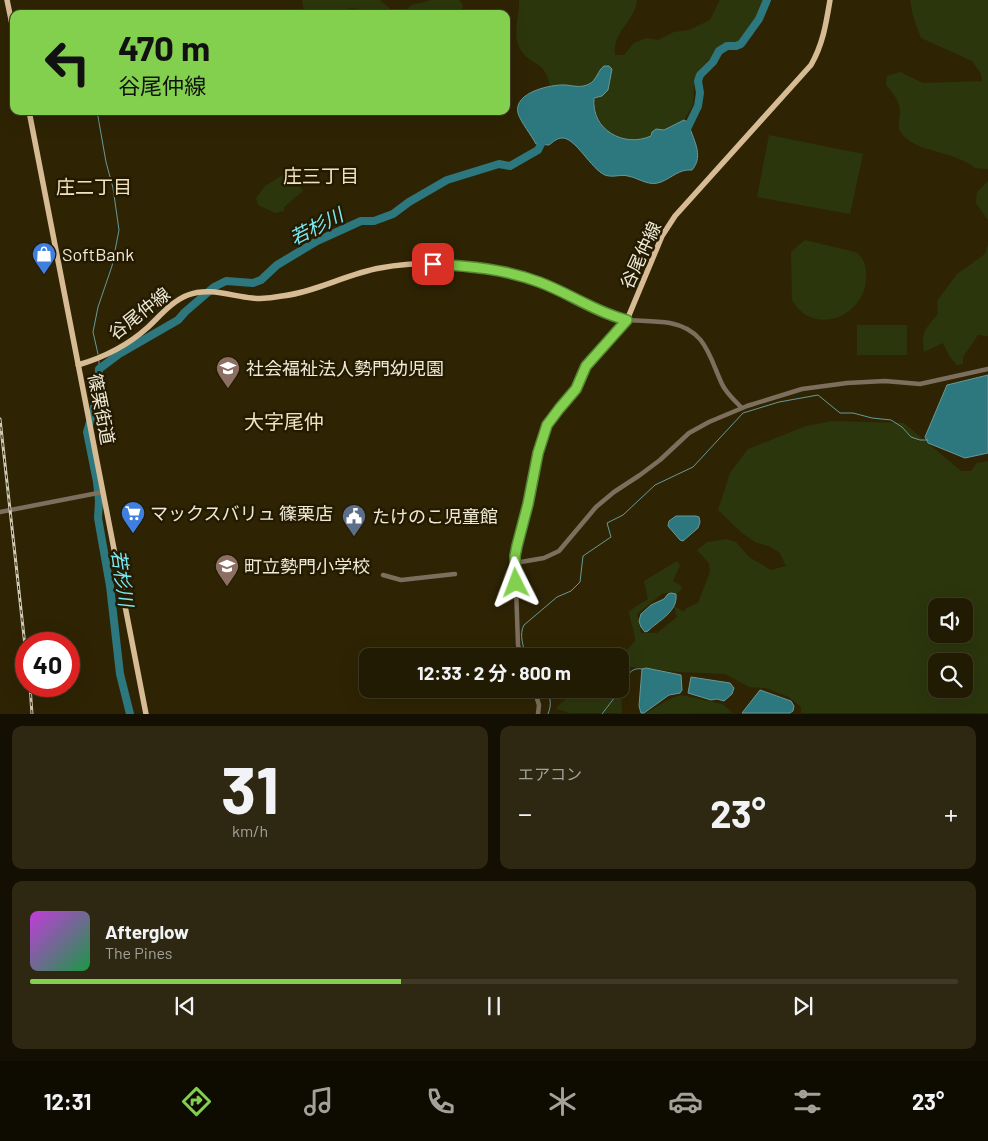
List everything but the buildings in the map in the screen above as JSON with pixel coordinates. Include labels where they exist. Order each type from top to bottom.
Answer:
[{"type":"main road","points":[[7,0],[10,15]]},
{"type":"main road","name":"谷尾仲線","points":[[78,365],[105,357],[140,333],[176,301],[198,292],[212,292],[262,299],[307,291],[353,274],[380,268],[433,264],[466,266],[498,271],[530,279],[611,316],[627,320],[662,236],[675,216],[811,65],[819,52],[824,35],[830,0]]},
{"type":"main road","name":"篠栗街道","points":[[30,115],[91,431],[100,492],[146,714]]},
{"type":"street","points":[[519,648],[515,563],[517,546],[542,437],[554,414],[576,389],[586,366],[627,320],[670,323],[694,333],[704,343],[723,386],[742,408]]},
{"type":"street","points":[[515,563],[544,558],[559,551],[596,507],[660,460],[688,434],[742,408],[802,389],[847,382],[920,384],[988,370]]},
{"type":"street","points":[[0,512],[100,492]]},
{"type":"street","points":[[383,575],[401,580],[455,574]]},
{"type":"street","points":[[537,698],[539,705],[538,714]]},
{"type":"green space","points":[[302,0],[380,0],[391,10],[360,10],[350,8],[347,10],[304,10]]},
{"type":"green space","points":[[431,0],[459,0],[463,5],[462,10],[406,10],[412,5]]},
{"type":"green space","points":[[519,0],[637,0],[632,15],[620,33],[615,46],[615,55],[624,55],[634,43],[646,38],[658,40],[674,32],[689,30],[710,20],[720,0],[768,0],[762,19],[736,49],[728,50],[708,60],[699,71],[694,86],[693,105],[684,120],[646,139],[626,141],[605,129],[595,112],[594,98],[602,96],[608,90],[612,70],[601,68],[592,81],[580,86],[550,86],[544,70],[521,51],[518,44],[516,34]]},
{"type":"green space","points":[[910,0],[988,0],[988,169],[975,168],[958,158],[917,145],[900,131],[899,104],[894,94],[886,85],[887,76],[900,72],[923,83],[982,81],[981,74],[972,61],[921,38],[913,16]]},
{"type":"green space","points":[[769,135],[863,154],[850,214],[757,197]]},
{"type":"green space","points":[[291,170],[303,191],[284,207],[284,211],[275,213],[258,205],[256,198],[265,186]]},
{"type":"green space","points":[[988,181],[988,220],[976,203],[977,192]]},
{"type":"green space","points":[[805,240],[855,252],[860,255],[864,262],[866,271],[865,286],[860,299],[851,310],[840,317],[827,320],[814,318],[802,312],[792,300],[791,252]]},
{"type":"green space","points":[[988,245],[988,336],[978,335],[963,357],[963,364],[957,365],[950,357],[943,343],[924,352],[923,340],[925,331],[938,314],[937,301],[957,274],[985,254]]},
{"type":"green space","points":[[857,325],[907,325],[907,355],[857,355]]},
{"type":"green space","points":[[832,421],[904,423],[961,471],[971,471],[977,463],[988,461],[988,713],[801,713],[801,707],[789,697],[766,688],[749,687],[725,674],[629,667],[629,648],[635,641],[629,611],[648,599],[644,581],[677,561],[680,565],[673,581],[680,585],[682,589],[677,593],[663,593],[637,614],[641,633],[657,633],[677,617],[674,606],[684,612],[686,608],[698,603],[710,572],[709,563],[697,550],[707,542],[726,539],[736,542],[749,557],[771,570],[786,566],[780,553],[771,547],[755,542],[742,533],[718,510],[730,473],[748,449],[806,426]]},
{"type":"green space","points":[[681,695],[722,704],[733,713],[644,714],[666,701]]},
{"type":"green space","points":[[568,698],[621,698],[622,713],[570,713],[556,709]]},
{"type":"water","points":[[604,66],[609,66],[612,69],[608,90],[602,96],[594,98],[594,109],[604,127],[611,134],[630,140],[651,136],[652,132],[656,129],[664,130],[684,120],[688,122],[698,152],[696,164],[692,170],[680,172],[661,182],[648,183],[628,176],[605,175],[594,167],[578,148],[567,139],[555,140],[549,145],[536,144],[518,113],[518,106],[521,100],[527,95],[543,88],[560,85],[586,85],[594,80]]},
{"type":"water","points":[[988,375],[988,453],[965,458],[928,443],[925,437],[947,385]]},
{"type":"water","points":[[676,516],[699,517],[698,528],[683,541],[668,526],[669,521]]},
{"type":"water","points":[[671,593],[676,594],[676,600],[671,611],[645,632],[639,621],[641,614],[651,605],[664,599]]},
{"type":"water","points":[[646,668],[681,675],[682,690],[680,693],[669,695],[644,713],[641,713],[639,706],[642,669]]},
{"type":"water","points":[[691,677],[730,683],[734,688],[732,694],[724,701],[711,700],[688,693]]},
{"type":"water","points":[[760,690],[791,701],[794,706],[793,711],[790,713],[742,713]]},
{"type":"waterway","name":"若杉川","points":[[685,133],[698,106],[700,93],[698,81],[700,75],[713,62],[719,51],[727,46],[741,44],[759,19],[767,0]]},
{"type":"waterway","points":[[98,115],[106,162],[113,188],[119,230],[112,266],[98,307],[93,332],[98,354]]},
{"type":"waterway","name":"若杉川","points":[[130,714],[120,674],[110,586],[98,518],[97,482],[87,432],[97,397],[99,369],[119,354],[178,320],[214,287],[226,281],[253,283],[261,280],[277,265],[317,241],[361,221],[374,221],[393,214],[409,202],[447,180],[499,164],[510,166],[538,150],[543,140],[543,135]]},
{"type":"waterway","name":"若杉川","points":[[99,361],[99,369]]},
{"type":"waterway","points":[[524,648],[522,636],[524,625],[557,597],[571,591],[580,582],[583,556],[611,537],[607,523],[623,515],[655,485],[693,467],[743,413],[779,402],[818,395],[840,413],[853,413],[891,420],[902,427],[911,437],[928,440]]},
{"type":"waterway","points":[[602,714],[618,693],[620,693],[630,672],[642,669]]},
{"type":"waterway","points":[[548,714],[549,698]]},
{"type":"railway","points":[[0,419],[23,632]]},
{"type":"railway","points":[[31,697],[32,714]]},
{"type":"place","name":"SoftBank","points":[[44,275]]},
{"type":"place","name":"社会福祉法人勢門幼児園","points":[[228,389]]},
{"type":"place","name":"マックスバリュ 篠栗店","points":[[133,534]]},
{"type":"place","name":"たけのこ児童館","points":[[354,537]]},
{"type":"place","name":"町立勢門小学校","points":[[227,587]]},
{"type":"district","name":"庄三丁目","points":[[321,175]]},
{"type":"district","name":"庄二丁目","points":[[94,186]]},
{"type":"district","name":"大字尾仲","points":[[284,421]]},
{"type":"route","points":[[433,264],[466,266],[530,279],[594,309],[627,320],[586,366],[576,389],[547,425],[538,453],[515,556],[516,583]]}]
